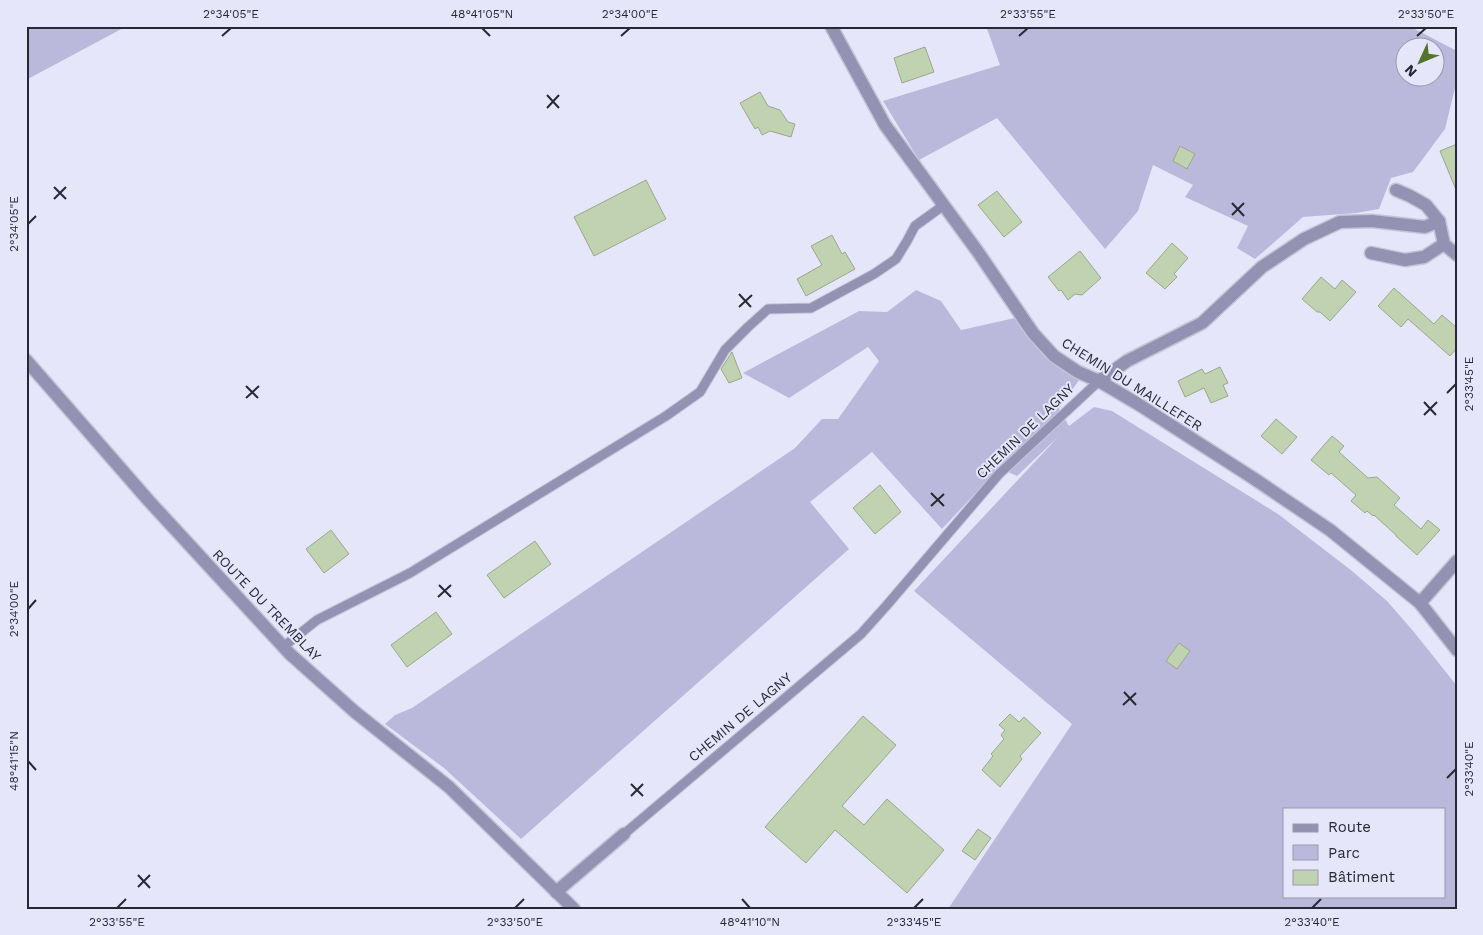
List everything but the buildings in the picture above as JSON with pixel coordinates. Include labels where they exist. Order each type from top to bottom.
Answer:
[{"type":"street","name":"CHEMIN DU MAILLEFER","points":[[830,26],[884,125],[978,252],[1033,333],[1054,356],[1078,372],[1099,381],[1253,478],[1323,525],[1420,603],[1457,650]]},
{"type":"street","points":[[1396,190],[1426,205],[1439,222],[1444,244],[1457,255]]},
{"type":"street","name":"CHEMIN DE LAGNY","points":[[1099,381],[1127,362],[1202,323],[1262,267],[1304,238],[1340,222],[1372,221],[1425,227],[1439,222]]},
{"type":"street","points":[[1371,253],[1405,260],[1424,257],[1444,244]]},
{"type":"street","name":"ROUTE DU TREMBLAY","points":[[26,360],[149,501],[283,647],[355,712],[449,787],[574,909]]},
{"type":"street","points":[[1420,603],[1457,561]]},
{"type":"street","name":"CHEMIN DE LAGNY","points":[[556,892],[624,834]]},
{"type":"lane","points":[[283,647],[317,620],[410,572],[666,416],[700,392],[725,350],[768,309],[811,308],[874,274],[896,259],[916,226],[944,205]]},
{"type":"lane","name":"CHEMIN DE LAGNY","points":[[624,834],[861,634],[999,474],[1099,381]]},
{"type":"green space","points":[[26,26],[127,26],[26,80]]},
{"type":"green space","points":[[986,26],[1409,26],[1432,38],[1396,38],[1396,88],[1446,88],[1446,45],[1457,51],[1457,80],[1445,129],[1413,172],[1391,178],[1379,209],[1356,213],[1303,217],[1255,259],[1237,248],[1248,226],[1185,197],[1193,185],[1153,165],[1138,211],[1105,249],[997,118],[919,160],[883,101],[1000,65]]},
{"type":"green space","points":[[916,290],[941,301],[961,330],[1015,318],[1044,356],[1079,380],[1059,409],[1069,426],[1094,407],[1112,411],[1278,514],[1352,571],[1387,601],[1457,686],[1457,909],[948,909],[1072,724],[914,591],[1058,437],[1017,476],[999,468],[942,529],[872,452],[810,502],[849,549],[521,839],[444,768],[385,724],[395,715],[412,708],[795,448],[822,419],[838,419],[879,361],[868,347],[789,398],[743,373],[859,311],[887,312]]}]
